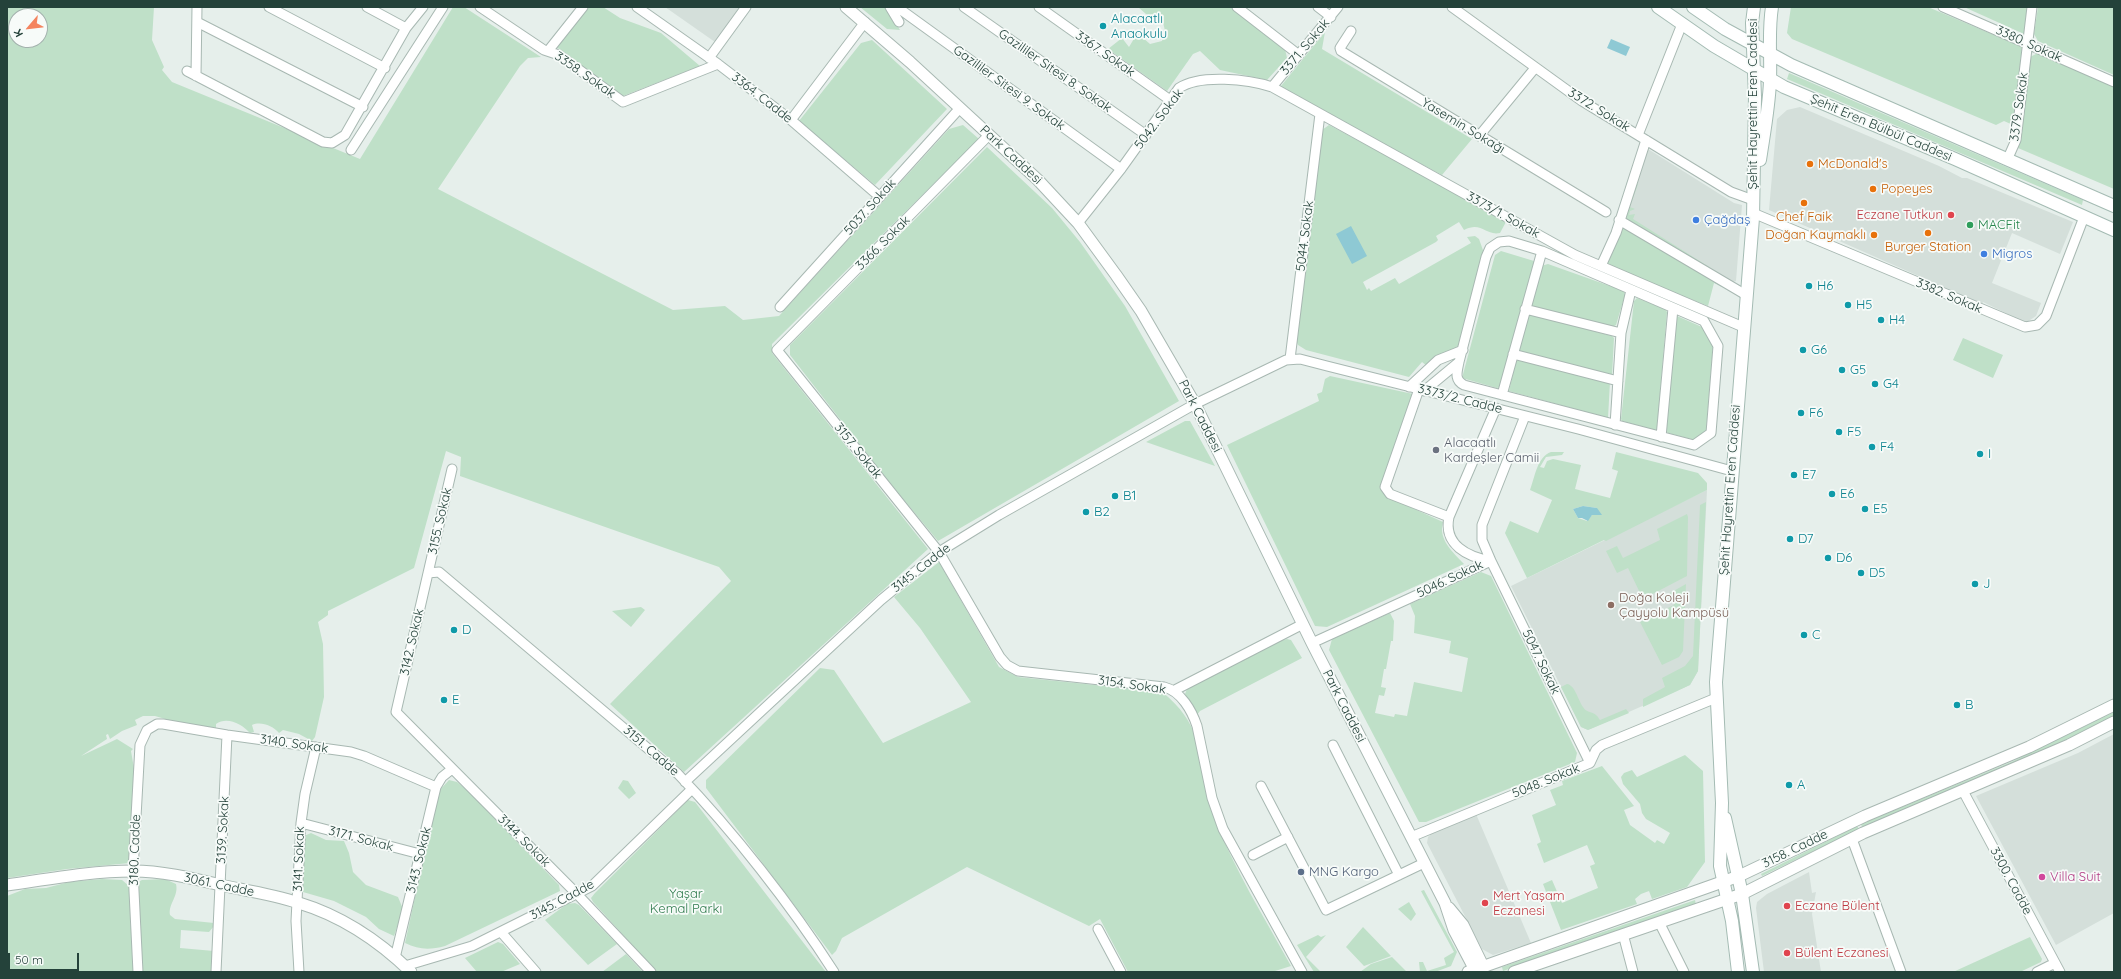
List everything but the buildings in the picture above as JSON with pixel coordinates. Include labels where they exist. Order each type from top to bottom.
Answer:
[{"type":"main road","name":"Şehit Eren Bülbül Caddesi","points":[[1658,7],[1714,46],[1784,86],[2114,230]]},
{"type":"main road","name":"Şehit Eren Bülbül Caddesi","points":[[1693,7],[1725,29],[1791,65],[2008,158],[2114,206]]},
{"type":"main road","name":"Şehit Hayrettin Eren Caddesi","points":[[1754,7],[1754,200]]},
{"type":"main road","name":"Şehit Hayrettin Eren Caddesi","points":[[1738,972],[1732,921],[1720,866],[1722,803],[1716,698],[1732,471],[1754,200],[1770,79],[1768,28],[1772,7]]},
{"type":"main road","points":[[2087,218],[2099,199]]},
{"type":"main road","name":"Şehit Hayrettin Eren Caddesi","points":[[1722,803],[1739,876],[1753,972]]},
{"type":"street","points":[[196,76],[197,7]]},
{"type":"street","points":[[268,7],[385,68]]},
{"type":"street","points":[[367,7],[406,28]]},
{"type":"street","points":[[187,71],[323,142],[332,143],[344,135],[363,107],[406,28],[423,7]]},
{"type":"street","points":[[351,150],[443,7]]},
{"type":"street","name":"3358. Sokak","points":[[480,7],[548,51],[559,55],[623,102],[718,64]]},
{"type":"street","points":[[548,51],[583,7]]},
{"type":"street","name":"3364. Cadde","points":[[637,7],[718,64],[791,120],[880,197]]},
{"type":"street","points":[[709,58],[746,7]]},
{"type":"street","name":"Park Caddesi","points":[[846,7],[865,22],[1038,180],[1078,223],[1141,311],[1195,404],[1312,643],[1445,903],[1454,930],[1477,970]]},
{"type":"street","points":[[890,7],[899,22]]},
{"type":"street","name":"Gazililer Sitesi 9. Sokak","points":[[897,7],[1121,169]]},
{"type":"street","name":"Gazililer Sitesi 8. Sokak","points":[[964,7],[1146,135]]},
{"type":"street","name":"3367. Sokak","points":[[1039,7],[1170,100]]},
{"type":"street","points":[[1237,7],[1299,55]]},
{"type":"street","points":[[1318,7],[1330,17]]},
{"type":"street","name":"3371. Sokak","points":[[1272,88],[1338,7]]},
{"type":"street","name":"3372. Sokak","points":[[1452,7],[1582,101],[1731,192],[1754,200]]},
{"type":"street","name":"3380. Sokak","points":[[1943,7],[2114,82]]},
{"type":"street","name":"3379. Sokak","points":[[2008,158],[2016,140],[2032,7]]},
{"type":"street","points":[[196,22],[363,107]]},
{"type":"street","points":[[791,120],[865,22]]},
{"type":"street","points":[[1601,266],[1616,233],[1642,137],[1682,24]]},
{"type":"street","name":"Yasemin Sokağı","points":[[1351,31],[1340,48],[1341,51],[1606,212]]},
{"type":"street","points":[[1479,136],[1535,68]]},
{"type":"street","name":"5042. Sokak","points":[[1078,223],[1121,169],[1180,88],[1193,81],[1248,81],[1272,88]]},
{"type":"street","name":"3373/1. Sokak","points":[[1272,88],[1565,250],[1743,327]]},
{"type":"street","name":"5037. Sokak","points":[[780,307],[960,108]]},
{"type":"street","name":"5044. Sokak","points":[[1290,359],[1320,114]]},
{"type":"street","name":"3366. Sokak","points":[[777,350],[988,135]]},
{"type":"street","name":"3382. Sokak","points":[[1753,213],[2025,327],[2037,325],[2046,316],[2087,218]]},
{"type":"street","points":[[1619,220],[1746,295]]},
{"type":"street","points":[[1499,242],[1510,242],[1542,251],[1704,321],[1718,346],[1711,433],[1694,445],[1460,383],[1456,374],[1486,257],[1490,248],[1499,242]]},
{"type":"street","points":[[1502,395],[1542,251]]},
{"type":"street","points":[[1614,425],[1621,333],[1631,290]]},
{"type":"street","points":[[1661,437],[1673,308]]},
{"type":"street","points":[[1526,309],[1621,333]]},
{"type":"street","name":"3157. Sokak","points":[[777,350],[939,552]]},
{"type":"street","points":[[1409,387],[1438,360],[1463,350]]},
{"type":"street","points":[[1513,354],[1618,381]]},
{"type":"street","points":[[1195,404],[1290,359]]},
{"type":"street","name":"3373/2. Cadde","points":[[1290,359],[1300,359],[1496,408],[1732,471]]},
{"type":"street","points":[[1449,517],[1390,494],[1385,487],[1422,390],[1459,362]]},
{"type":"street","name":"3145. Cadde","points":[[685,782],[881,600],[939,552],[1195,404]]},
{"type":"street","points":[[1492,561],[1465,553],[1450,537],[1448,530],[1449,517],[1496,408]]},
{"type":"street","name":"5046. Sokak","points":[[1312,643],[1492,561],[1482,540],[1482,525],[1525,416]]},
{"type":"street","name":"3155. Sokak","points":[[428,572],[452,469]]},
{"type":"street","name":"3154. Sokak","points":[[939,552],[1000,657],[1012,668],[1018,671],[1164,687],[1173,691],[1186,705],[1195,721],[1212,798],[1225,834],[1302,972]]},
{"type":"street","name":"5047. Sokak","points":[[1492,561],[1590,763]]},
{"type":"street","name":"3142. Sokak","points":[[396,712],[428,572]]},
{"type":"street","name":"3151. Cadde","points":[[428,572],[439,572],[659,757],[685,782],[790,910],[834,972]]},
{"type":"street","points":[[1173,691],[1303,624]]},
{"type":"street","name":"5048. Sokak","points":[[1411,837],[1590,763],[1596,750],[1602,745],[1716,698]]},
{"type":"street","name":"3158. Cadde","points":[[1477,970],[1739,876],[1865,816],[2029,747],[2114,706]]},
{"type":"street","name":"3144. Sokak","points":[[396,712],[577,894],[651,972]]},
{"type":"street","name":"3158. Cadde","points":[[1518,971],[1742,894],[1852,839],[2069,745],[2114,722]]},
{"type":"street","name":"3140. Sokak","points":[[147,730],[157,724],[163,724],[227,735],[316,747],[364,756],[436,787]]},
{"type":"street","name":"3180. Cadde","points":[[138,972],[133,871],[140,744],[147,730]]},
{"type":"street","name":"3139. Sokak","points":[[216,972],[227,735]]},
{"type":"street","points":[[1333,745],[1399,875]]},
{"type":"street","name":"3141. Sokak","points":[[299,972],[296,921],[301,823],[305,794],[316,747]]},
{"type":"street","name":"3143. Sokak","points":[[395,958],[436,787],[442,777],[452,769]]},
{"type":"street","points":[[1261,786],[1326,910],[1424,863]]},
{"type":"street","name":"3145. Cadde","points":[[408,969],[458,951],[501,932],[577,894],[598,881],[692,789]]},
{"type":"street","name":"3300. Cadde","points":[[1963,791],[2060,972]]},
{"type":"street","name":"3171. Sokak","points":[[301,823],[420,854]]},
{"type":"street","points":[[1253,856],[1288,837]]},
{"type":"street","points":[[1852,839],[1901,972]]},
{"type":"street","name":"3061. Cadde","points":[[7,885],[80,874],[133,871],[163,874],[220,885],[298,902],[349,924],[408,969]]},
{"type":"street","points":[[1659,922],[1684,972]]},
{"type":"street","points":[[1098,929],[1121,972]]},
{"type":"street","points":[[501,932],[536,972]]},
{"type":"street","points":[[1623,934],[1634,972]]},
{"type":"street","points":[[2037,972],[2055,963]]},
{"type":"shaded area","points":[[665,7],[740,7],[715,42]]},
{"type":"shaded area","points":[[1800,107],[1939,166],[1962,178],[1967,178],[2073,222],[2060,254],[2012,233],[1992,283],[2041,303],[2036,316],[2027,322],[2024,322],[1983,302],[1982,304],[1769,210],[1777,119],[1787,110]]},
{"type":"shaded area","points":[[1648,149],[1734,203],[1742,205],[1736,281],[1733,282],[1626,216]]},
{"type":"shaded area","name":"Doğa Koleji Çayyolu Kampüsü","points":[[1707,490],[1698,671],[1690,685],[1588,730],[1581,727],[1511,586]]},
{"type":"shaded area","points":[[2114,734],[2114,913],[2056,945],[1976,796],[2078,753]]},
{"type":"shaded area","points":[[1476,814],[1531,943],[1493,955],[1482,949],[1427,843],[1428,837],[1431,834]]},
{"type":"shaded area","points":[[1809,872],[1812,893],[1816,892],[1812,914],[1821,972],[1764,972],[1756,908],[1757,902],[1767,894]]},
{"type":"green space","points":[[7,7],[154,7],[152,40],[164,67],[162,70],[172,82],[360,159],[453,7],[464,7],[541,57],[528,58],[520,66],[438,189],[673,310],[725,306],[743,320],[779,316],[949,129],[963,125],[979,139],[772,344],[772,353],[928,549],[684,772],[610,704],[731,581],[719,567],[460,476],[461,457],[446,451],[414,568],[328,611],[328,615],[318,622],[323,644],[324,697],[315,737],[312,741],[299,734],[283,730],[279,733],[274,728],[263,724],[252,725],[254,732],[250,733],[239,724],[229,721],[216,724],[216,729],[172,721],[155,716],[143,716],[135,720],[137,725],[122,731],[110,739],[108,734],[106,735],[107,739],[81,756],[117,739],[133,749],[131,751],[136,780],[130,863],[67,869],[7,878]]},
{"type":"green space","points":[[587,7],[603,7],[620,18],[661,33],[700,66],[623,96],[555,46]]},
{"type":"green space","points":[[860,7],[885,7],[900,30],[887,29]]},
{"type":"green space","points":[[1138,7],[1231,7],[1285,49],[1287,58],[1267,80],[1220,70],[1200,51],[1193,54],[1167,91],[1108,49],[1122,38],[1129,47],[1135,37],[1142,37],[1150,44],[1162,41],[1165,31],[1163,22],[1146,14]]},
{"type":"green space","points":[[1791,7],[1928,7],[2022,47],[2013,125],[2004,121],[1996,125],[1792,39],[1787,33]]},
{"type":"green space","points":[[1964,7],[2027,7],[2024,34]]},
{"type":"green space","points":[[2038,7],[2114,7],[2114,75],[2038,41],[2034,34]]},
{"type":"green space","points":[[1325,32],[1322,49],[1472,139],[1442,175],[1282,90],[1281,86]]},
{"type":"green space","points":[[872,40],[947,109],[875,185],[799,121],[861,43]]},
{"type":"green space","points":[[2040,54],[2114,86],[2114,189],[2018,148],[2030,57]]},
{"type":"green space","points":[[1789,73],[2083,200],[2082,205],[1787,79]]},
{"type":"green space","points":[[1329,125],[1507,220],[1500,233],[1491,233],[1475,227],[1464,230],[1459,222],[1436,236],[1438,240],[1436,242],[1363,282],[1367,290],[1369,288],[1371,291],[1395,278],[1399,284],[1471,243],[1467,237],[1475,236],[1479,239],[1484,253],[1457,349],[1436,357],[1427,366],[1422,362],[1409,377],[1306,350],[1298,345],[1295,338],[1322,130]]},
{"type":"green space","points":[[987,147],[1052,208],[1080,242],[1125,306],[1179,401],[938,541],[885,477],[790,355],[790,345]]},
{"type":"green space","points":[[1627,182],[1638,184],[1630,207],[1635,209],[1630,211],[1629,215],[1635,214],[1633,219],[1733,282],[1722,287],[1714,283],[1708,306],[1597,262],[1613,231]]},
{"type":"green space","points":[[1501,251],[1534,261],[1500,387],[1497,388],[1462,378],[1495,255]]},
{"type":"green space","points":[[1548,264],[1624,291],[1625,295],[1616,325],[1612,327],[1530,306],[1541,266]]},
{"type":"green space","points":[[1637,298],[1665,309],[1667,312],[1657,429],[1655,430],[1622,421],[1621,419],[1634,301]]},
{"type":"green space","points":[[1530,314],[1612,336],[1614,338],[1612,376],[1519,351],[1527,315]]},
{"type":"green space","points":[[1677,316],[1702,327],[1713,346],[1706,432],[1695,440],[1668,433],[1666,431]]},
{"type":"green space","points":[[1963,338],[2003,355],[1993,378],[1953,360]]},
{"type":"green space","points":[[1517,357],[1610,382],[1608,418],[1509,391]]},
{"type":"green space","points":[[1330,376],[1413,394],[1382,482],[1382,489],[1386,496],[1443,522],[1442,528],[1445,540],[1451,550],[1464,564],[1327,627],[1315,626],[1227,445],[1319,401],[1317,394],[1322,392],[1325,379]]},
{"type":"green space","points":[[1185,421],[1190,421],[1215,466],[1146,442]]},
{"type":"green space","points":[[1551,452],[1564,452],[1562,455],[1546,457],[1540,467],[1544,468],[1547,461],[1553,459],[1581,465],[1575,489],[1610,498],[1618,471],[1612,469],[1616,452],[1698,473],[1707,483],[1707,490],[1606,541],[1604,540],[1527,578],[1505,533],[1510,521],[1538,533],[1552,500],[1530,490],[1537,468],[1546,455]],"holes":[[[1583,506],[1597,508],[1597,514],[1592,515],[1587,521],[1578,518],[1573,509]]]},
{"type":"green space","points":[[1706,502],[1698,671],[1690,685],[1643,707],[1643,699],[1665,687],[1662,678],[1685,666],[1693,656],[1700,505]]},
{"type":"green space","points":[[1687,514],[1687,576],[1643,599],[1628,568],[1617,573],[1606,551],[1617,546],[1623,558],[1660,540],[1657,529]]},
{"type":"green space","points":[[939,562],[999,667],[1018,677],[1162,692],[1175,703],[1184,714],[1196,738],[1200,750],[1212,811],[1222,836],[1250,893],[1291,966],[1272,972],[1128,972],[1100,919],[1089,926],[967,867],[842,938],[836,951],[832,955],[706,788],[706,780],[820,668],[834,670],[883,743],[971,702],[920,628],[894,597]]},
{"type":"green space","points":[[1481,572],[1491,576],[1577,753],[1575,762],[1426,822],[1419,822],[1329,650],[1332,639],[1390,613],[1394,621],[1393,641],[1391,641],[1381,687],[1386,688],[1384,696],[1379,695],[1375,713],[1394,717],[1395,714],[1407,716],[1414,682],[1462,692],[1468,658],[1449,653],[1451,641],[1414,633],[1415,616],[1410,604]]},
{"type":"green space","points":[[1686,584],[1683,651],[1679,657],[1662,665],[1640,622],[1674,605],[1670,593]]},
{"type":"green space","points":[[641,607],[645,610],[631,627],[612,611]]},
{"type":"green space","points":[[1287,639],[1291,640],[1302,658],[1200,711],[1197,715],[1185,694],[1187,689],[1277,642]]},
{"type":"green space","points":[[1567,684],[1572,687],[1585,709],[1596,714],[1600,720],[1626,709],[1629,713],[1588,730],[1581,727],[1561,687]]},
{"type":"green space","points":[[2114,712],[2114,717],[2012,765],[1862,827],[1861,824],[2011,762]]},
{"type":"green space","points":[[1685,755],[1703,771],[1705,862],[1687,887],[1652,899],[1649,891],[1641,894],[1635,899],[1637,904],[1561,930],[1543,884],[1552,880],[1562,903],[1598,888],[1590,866],[1595,864],[1587,845],[1544,863],[1537,844],[1541,842],[1532,815],[1556,805],[1550,790],[1563,785],[1562,781],[1602,766],[1634,806],[1624,810],[1630,825],[1655,843],[1657,840],[1664,844],[1670,833],[1646,819],[1642,813],[1640,804],[1623,784],[1621,777],[1624,773],[1632,770],[1637,777]]},
{"type":"green space","points":[[449,780],[457,782],[468,791],[559,885],[560,891],[445,946],[429,949],[420,948],[405,943],[438,792]]},
{"type":"green space","points":[[623,780],[628,781],[636,793],[629,799],[618,788]]},
{"type":"green space","name":"Yaşar Kemal Parkı","points":[[688,800],[695,802],[826,972],[657,972],[593,902],[591,898],[595,893]]},
{"type":"green space","points":[[1857,826],[1859,829],[1762,876],[1761,874]]},
{"type":"green space","points":[[311,833],[326,840],[344,841],[349,853],[353,872],[366,885],[398,897],[403,909],[394,936],[379,929],[366,917],[334,901],[303,892],[304,836]]},
{"type":"green space","points":[[102,879],[122,880],[129,886],[131,896],[130,920],[134,955],[133,972],[7,972],[7,896],[25,889],[46,888],[69,882]]},
{"type":"green space","points":[[165,879],[176,884],[177,888],[170,915],[175,919],[214,923],[214,926],[209,932],[181,930],[180,948],[214,951],[213,972],[142,972],[136,883],[142,880]]},
{"type":"green space","points":[[1424,890],[1457,952],[1451,966],[1435,972],[1420,972],[1419,962],[1423,962],[1427,971],[1446,965],[1444,958],[1454,952],[1421,891]]},
{"type":"green space","points":[[1695,900],[1696,905],[1503,971],[1502,967]]},
{"type":"green space","points":[[1409,902],[1416,914],[1411,921],[1398,909]]},
{"type":"green space","points":[[575,903],[579,905],[617,944],[588,965],[545,920],[567,904]]},
{"type":"green space","points":[[1363,927],[1391,956],[1364,966],[1346,947]]},
{"type":"green space","points":[[1318,935],[1321,937],[1326,935],[1306,957],[1321,972],[1314,972],[1297,945]]},
{"type":"green space","points":[[2030,937],[2042,959],[2041,962],[2020,972],[1953,972]]},
{"type":"green space","points":[[498,942],[503,944],[520,964],[501,972],[477,972],[465,958]]},
{"type":"green space","points":[[626,954],[643,972],[602,972]]},
{"type":"green space","points":[[1392,957],[1407,972],[1360,972],[1371,964]]},
{"type":"water","points":[[1611,39],[1630,47],[1626,56],[1607,48]]},
{"type":"water","points":[[1351,226],[1367,256],[1352,264],[1336,234]]},
{"type":"water","points":[[1583,506],[1597,508],[1602,515],[1592,515],[1588,521],[1578,518],[1573,509]]},
{"type":"place","name":"Alacaatlı Anaokulu","points":[[1103,26]]},
{"type":"place","name":"McDonald's","points":[[1810,164]]},
{"type":"place","name":"Popeyes","points":[[1873,189]]},
{"type":"place","name":"Chef Faik","points":[[1804,203]]},
{"type":"place","name":"Eczane Tutkun","points":[[1951,215]]},
{"type":"place","name":"Çağdaş","points":[[1696,220]]},
{"type":"place","name":"MACFit","points":[[1970,225]]},
{"type":"place","name":"Burger Station","points":[[1928,233]]},
{"type":"place","name":"Doğan Kaymaklı","points":[[1874,235]]},
{"type":"place","name":"Migros","points":[[1984,254]]},
{"type":"place","name":"H6","points":[[1809,286]]},
{"type":"place","name":"H5","points":[[1848,305]]},
{"type":"place","name":"H4","points":[[1881,320]]},
{"type":"place","name":"G6","points":[[1803,350]]},
{"type":"place","name":"G5","points":[[1842,370]]},
{"type":"place","name":"G4","points":[[1875,384]]},
{"type":"place","name":"F6","points":[[1801,413]]},
{"type":"place","name":"F5","points":[[1839,432]]},
{"type":"place","name":"F4","points":[[1872,447]]},
{"type":"place","name":"Alacaatlı Kardeşler Camii","points":[[1436,450]]},
{"type":"place","name":"I","points":[[1980,454]]},
{"type":"place","name":"E7","points":[[1794,475]]},
{"type":"place","name":"E6","points":[[1832,494]]},
{"type":"place","name":"B1","points":[[1115,496]]},
{"type":"place","name":"E5","points":[[1865,509]]},
{"type":"place","name":"B2","points":[[1086,512]]},
{"type":"place","name":"D7","points":[[1790,539]]},
{"type":"place","name":"D6","points":[[1828,558]]},
{"type":"place","name":"D5","points":[[1861,573]]},
{"type":"place","name":"J","points":[[1975,584]]},
{"type":"place","name":"Doğa Koleji Çayyolu Kampüsü","points":[[1611,605]]},
{"type":"place","name":"D","points":[[454,630]]},
{"type":"place","name":"C","points":[[1804,635]]},
{"type":"place","name":"E","points":[[444,700]]},
{"type":"place","name":"B","points":[[1957,705]]},
{"type":"place","name":"A","points":[[1789,785]]},
{"type":"place","name":"MNG Kargo","points":[[1301,872]]},
{"type":"place","name":"Villa Suit","points":[[2042,877]]},
{"type":"place","name":"Mert Yaşam Eczanesi","points":[[1485,903]]},
{"type":"place","name":"Eczane Bülent","points":[[1787,906]]},
{"type":"place","name":"Bülent Eczanesi","points":[[1787,953]]}]
